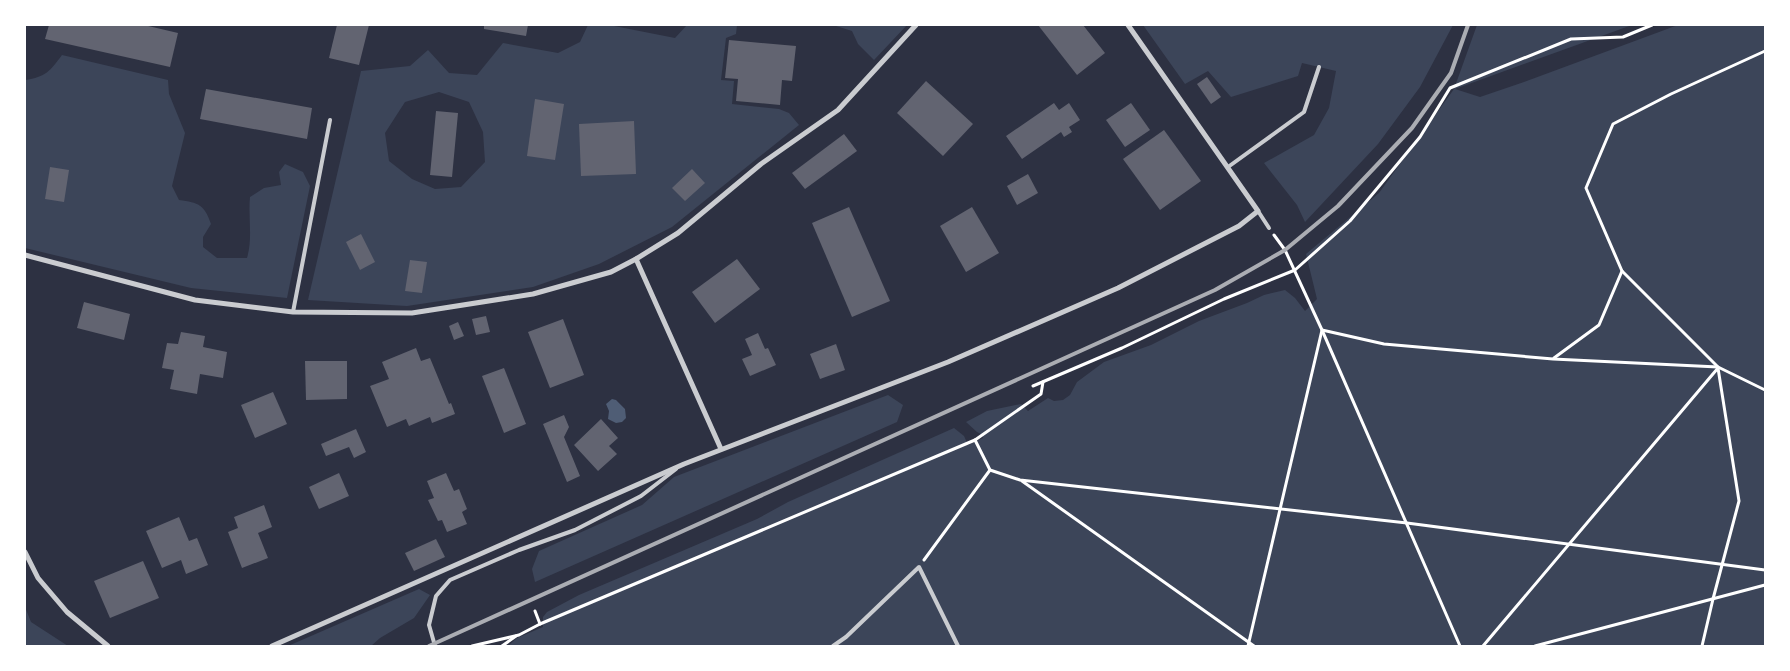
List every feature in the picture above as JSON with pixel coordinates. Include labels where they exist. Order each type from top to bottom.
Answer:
[{"type":"street","points":[[25,255],[195,300],[293,312],[412,313],[533,294],[611,272],[678,233],[761,164],[838,110],[916,25]]},
{"type":"street","points":[[272,646],[684,464],[948,362],[1118,288],[1239,226],[1258,211],[1128,25]]},
{"type":"street","points":[[636,259],[722,449]]},
{"type":"street","points":[[25,552],[38,578],[67,612],[108,646]]},
{"type":"lane","points":[[1228,167],[1304,112],[1319,67]]},
{"type":"lane","points":[[293,312],[330,120]]},
{"type":"lane","points":[[1258,211],[1269,228]]},
{"type":"lane","points":[[435,646],[429,625],[436,596],[450,580],[519,550],[575,530],[641,496],[684,464]]},
{"type":"lane","points":[[833,646],[846,637],[919,567],[958,646]]},
{"type":"path","points":[[1033,386],[1295,270],[1350,221],[1420,137],[1450,88],[1571,39],[1623,37],[1652,25]]},
{"type":"path","points":[[1765,51],[1671,94],[1613,124],[1586,188],[1622,271],[1718,367],[1765,390]]},
{"type":"path","points":[[1269,228],[1285,250],[1295,270],[1460,646]]},
{"type":"path","points":[[1553,359],[1599,325],[1622,271]]},
{"type":"path","points":[[1322,330],[1384,344],[1553,359],[1718,367]]},
{"type":"path","points":[[1249,644],[1322,330]]},
{"type":"path","points":[[1483,646],[1718,367]]},
{"type":"path","points":[[1702,646],[1712,599],[1739,501],[1718,367]]},
{"type":"path","points":[[502,646],[540,624],[975,440],[1041,394],[1043,382]]},
{"type":"path","points":[[975,440],[990,470],[1020,480],[1407,523],[1765,570]]},
{"type":"path","points":[[919,567],[990,470]]},
{"type":"path","points":[[1020,480],[1254,646]]},
{"type":"path","points":[[1535,646],[1765,585]]},
{"type":"path","points":[[535,611],[540,624]]},
{"type":"path","points":[[472,646],[519,635]]},
{"type":"shaded area","points":[[588,25],[609,25],[675,38],[687,25],[737,25],[736,34],[726,38],[721,80],[734,81],[732,104],[779,109],[789,113],[799,125],[672,227],[599,264],[533,287],[407,306],[308,300],[361,71],[410,66],[428,50],[449,73],[477,75],[503,43],[558,53],[580,42]],"holes":[[[439,92],[469,102],[483,132],[485,162],[461,187],[435,189],[412,179],[389,161],[385,133],[405,102]]]},
{"type":"shaded area","points":[[833,25],[907,25],[874,60],[858,44],[852,31]]},
{"type":"shaded area","points":[[1143,25],[1453,25],[1420,87],[1378,144],[1305,222],[1297,205],[1264,163],[1314,135],[1329,108],[1336,71],[1302,63],[1298,76],[1231,97],[1208,71],[1185,84]]},
{"type":"shaded area","points":[[1477,25],[1632,25],[1455,89],[1480,97],[1678,25],[1765,25],[1765,646],[508,646],[517,638],[543,627],[543,617],[547,612],[579,595],[757,519],[788,502],[954,428],[964,436],[968,445],[983,438],[983,435],[966,422],[987,411],[1021,404],[1028,411],[1048,398],[1054,401],[1063,400],[1070,395],[1077,382],[1104,362],[1151,345],[1199,321],[1264,295],[1285,290],[1295,298],[1305,311],[1317,299],[1306,254],[1379,193],[1454,89]]},
{"type":"shaded area","points":[[62,55],[168,80],[169,94],[185,133],[172,186],[179,200],[196,204],[206,212],[211,224],[203,237],[203,247],[217,258],[247,258],[250,243],[250,197],[264,188],[281,185],[279,172],[285,164],[303,172],[310,186],[287,298],[191,288],[25,248],[25,80],[43,75]]},
{"type":"shaded area","points":[[888,395],[903,405],[897,422],[535,582],[532,569],[539,551],[642,505],[674,477]]},
{"type":"shaded area","points":[[612,399],[616,400],[625,409],[626,418],[622,422],[616,423],[608,419],[609,411],[606,404]]},
{"type":"shaded area","points":[[419,589],[430,595],[414,618],[380,638],[371,646],[288,646]]},
{"type":"shaded area","points":[[25,607],[31,622],[68,646],[25,646]]},
{"type":"building","points":[[49,25],[144,25],[178,33],[170,67],[45,39]]},
{"type":"building","points":[[337,25],[369,25],[359,65],[329,58]]},
{"type":"building","points":[[484,25],[528,25],[526,36],[484,29]]},
{"type":"building","points":[[1038,25],[1083,25],[1105,53],[1077,75]]},
{"type":"building","points":[[729,40],[796,46],[792,81],[782,80],[780,105],[736,101],[738,79],[725,78]]},
{"type":"building","points":[[1207,77],[1221,97],[1211,104],[1197,84]]},
{"type":"building","points":[[926,81],[973,124],[943,156],[897,113]]},
{"type":"building","points":[[206,89],[312,108],[307,139],[200,119]]},
{"type":"building","points":[[535,99],[564,104],[555,160],[527,156]]},
{"type":"building","points":[[1054,103],[1059,110],[1069,103],[1080,120],[1069,127],[1072,132],[1064,137],[1061,132],[1022,159],[1006,136]]},
{"type":"building","points":[[1131,103],[1150,130],[1125,147],[1106,120]]},
{"type":"building","points":[[436,111],[458,113],[452,177],[430,175]]},
{"type":"building","points":[[634,121],[636,174],[581,176],[579,124]]},
{"type":"building","points":[[1164,130],[1201,181],[1160,210],[1123,159]]},
{"type":"building","points":[[844,134],[857,151],[805,189],[792,173]]},
{"type":"building","points":[[50,167],[69,170],[64,202],[45,199]]},
{"type":"building","points":[[692,169],[705,183],[685,201],[672,188]]},
{"type":"building","points":[[1028,174],[1038,193],[1017,205],[1007,186]]},
{"type":"building","points":[[849,207],[890,301],[852,317],[812,223]]},
{"type":"building","points":[[972,207],[999,253],[966,272],[940,226]]},
{"type":"building","points":[[361,234],[375,262],[360,270],[346,242]]},
{"type":"building","points":[[737,259],[760,289],[715,323],[692,292]]},
{"type":"building","points":[[410,260],[427,262],[422,293],[405,291]]},
{"type":"building","points":[[84,302],[130,314],[124,340],[77,328]]},
{"type":"building","points":[[486,316],[490,332],[476,335],[472,319]]},
{"type":"building","points":[[563,319],[584,375],[550,388],[528,332]]},
{"type":"building","points":[[458,322],[464,336],[454,340],[449,326]]},
{"type":"building","points":[[181,332],[205,336],[203,347],[227,352],[223,378],[200,374],[197,394],[170,389],[174,370],[162,368],[167,343],[178,344]]},
{"type":"building","points":[[758,333],[765,349],[768,348],[776,365],[750,376],[742,359],[752,355],[745,339]]},
{"type":"building","points":[[836,344],[845,370],[820,379],[810,354]]},
{"type":"building","points":[[416,348],[421,361],[430,358],[455,414],[432,423],[430,417],[409,426],[406,419],[387,427],[370,386],[389,379],[382,362]]},
{"type":"building","points":[[305,361],[347,361],[347,399],[306,400]]},
{"type":"building","points":[[504,368],[526,424],[504,433],[482,376]]},
{"type":"building","points":[[273,392],[287,424],[255,438],[241,405]]},
{"type":"building","points":[[564,415],[569,427],[564,437],[580,476],[567,482],[543,424]]},
{"type":"building","points":[[601,419],[618,438],[609,446],[617,454],[598,471],[574,445]]},
{"type":"building","points":[[356,429],[366,452],[354,458],[349,447],[326,456],[321,444]]},
{"type":"building","points":[[339,473],[349,496],[319,509],[309,487]]},
{"type":"building","points":[[446,473],[454,491],[459,489],[467,509],[462,512],[467,524],[447,532],[442,520],[438,521],[428,500],[434,498],[427,481]]},
{"type":"building","points":[[264,505],[272,527],[258,533],[268,558],[242,568],[228,532],[238,528],[234,517]]},
{"type":"building","points":[[179,517],[189,541],[197,538],[208,565],[186,574],[181,560],[162,568],[146,531]]},
{"type":"building","points":[[436,539],[445,557],[414,571],[405,553]]},
{"type":"building","points":[[143,561],[159,598],[110,618],[94,581]]},
{"type":"railway","points":[[429,646],[1215,290],[1285,250],[1338,206],[1412,128],[1451,73],[1468,25]]}]
